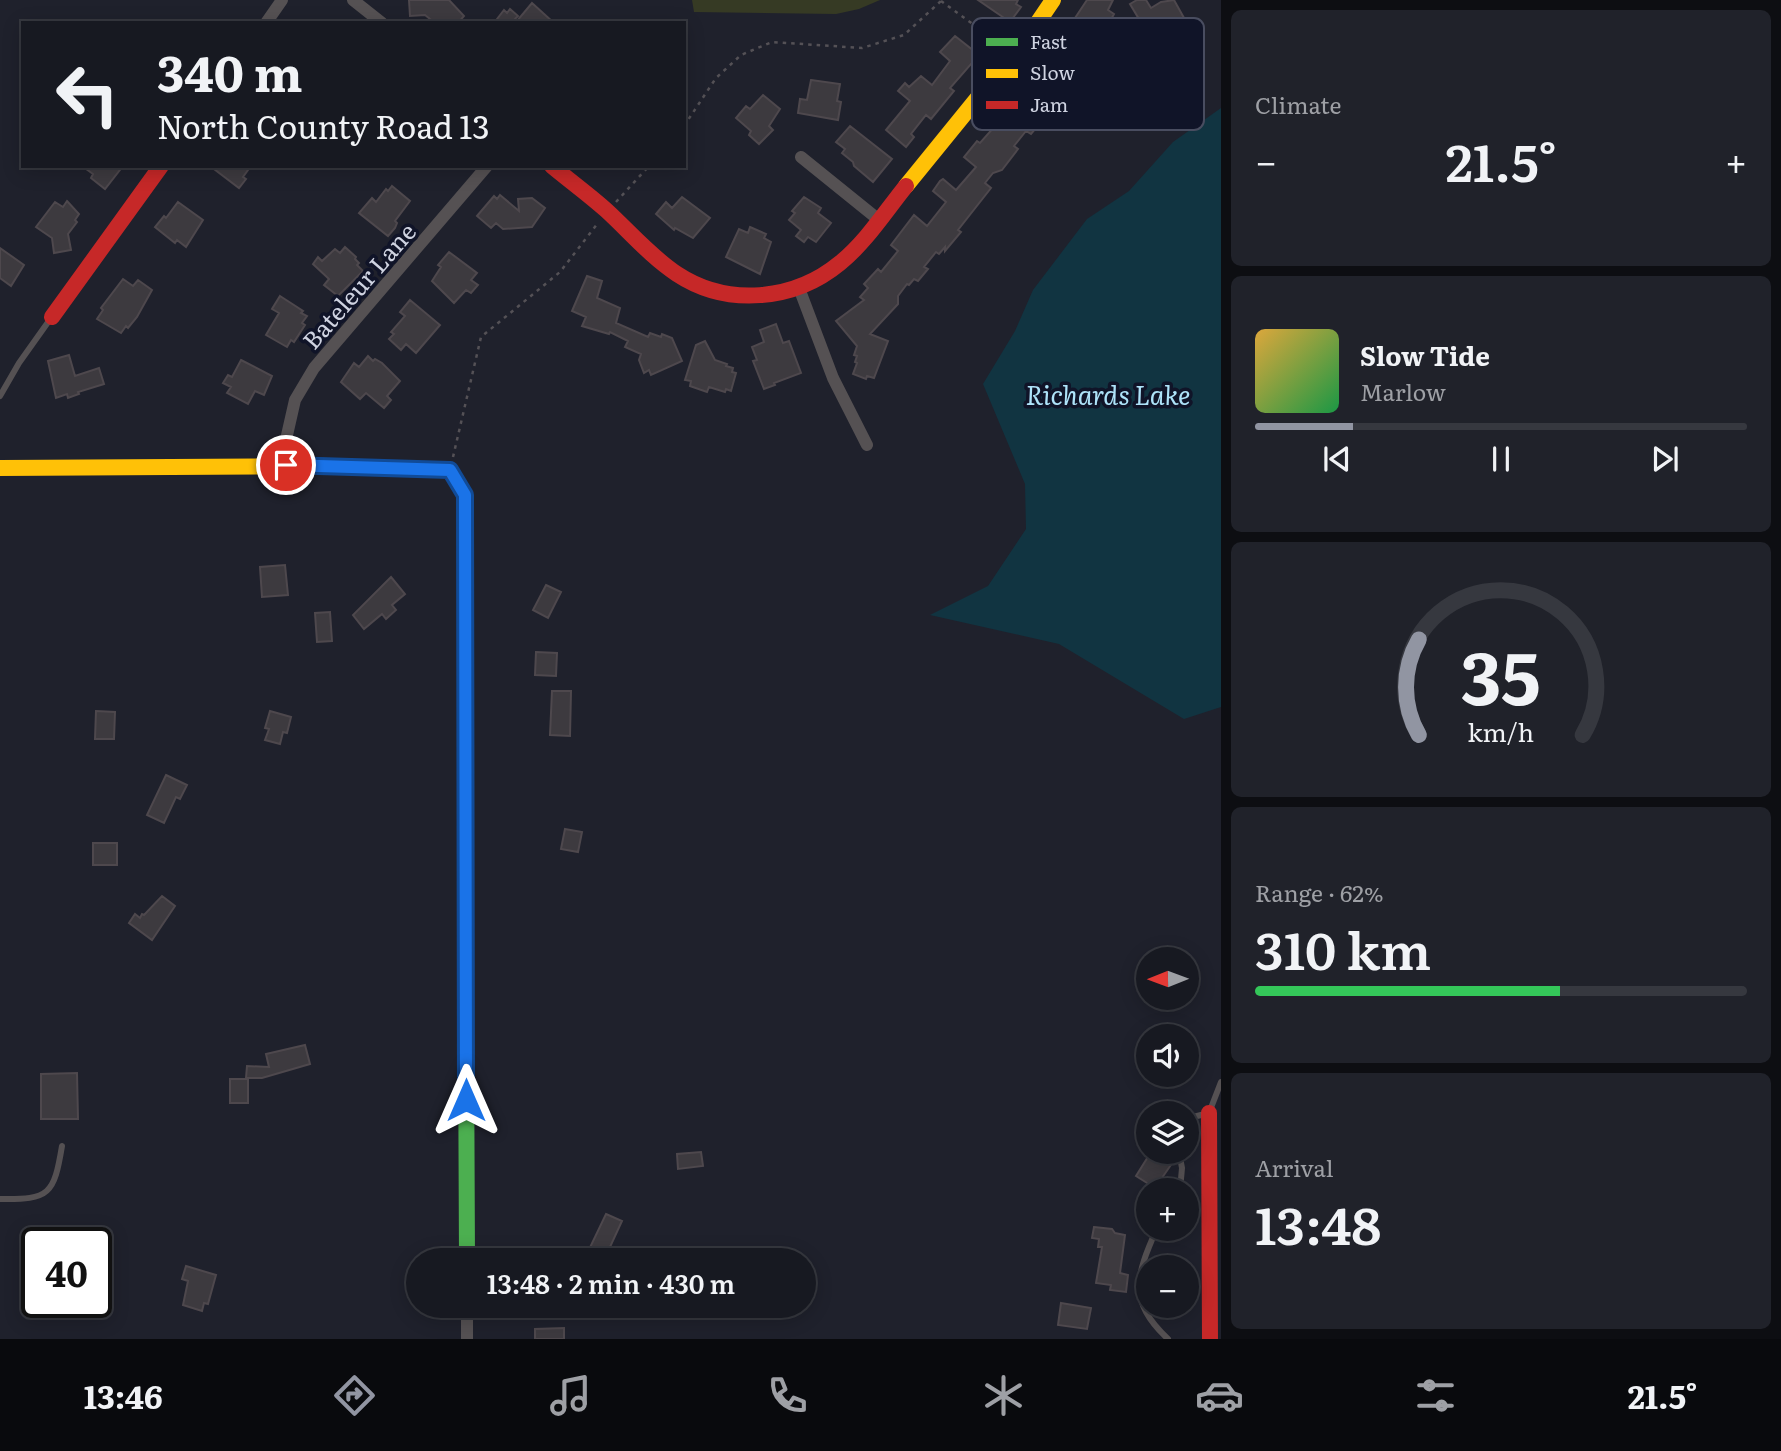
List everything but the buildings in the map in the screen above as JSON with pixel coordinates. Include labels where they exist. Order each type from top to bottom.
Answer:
[{"type":"street","points":[[267,21],[282,0]]},
{"type":"street","points":[[354,0],[380,21]]},
{"type":"street","points":[[1040,18],[1053,0]]},
{"type":"street","points":[[554,168],[607,211],[668,267],[687,280],[705,288],[744,296],[765,296],[816,281],[845,260],[972,106]]},
{"type":"street","points":[[801,157],[879,220]]},
{"type":"street","points":[[52,317],[160,168]]},
{"type":"street","name":"Bateleur Lane","points":[[285,444],[295,400],[309,375],[485,168]]},
{"type":"street","points":[[799,288],[832,378],[867,445]]},
{"type":"street","points":[[0,468],[286,465],[450,470],[465,495],[467,1248]]},
{"type":"street","points":[[1209,1113],[1210,1339]]},
{"type":"street","points":[[467,1318],[467,1339]]},
{"type":"lane","points":[[0,396],[19,363],[52,317]]},
{"type":"lane","points":[[1199,1116],[1209,1113],[1221,1082]]},
{"type":"lane","points":[[0,1199],[37,1197],[47,1192],[57,1178],[62,1146]]},
{"type":"lane","points":[[1152,1241],[1142,1267],[1139,1298],[1147,1315],[1168,1339]]},
{"type":"path","points":[[686,123],[716,78],[741,55],[772,42],[862,48],[904,35],[941,1],[972,24]]},
{"type":"path","points":[[450,470],[481,337],[561,272],[607,211],[647,168]]},
{"type":"green space","points":[[692,0],[880,0],[859,9],[836,14],[694,12]]},
{"type":"water","name":"Richards Lake","points":[[1221,108],[1221,707],[1184,719],[1059,644],[930,615],[988,586],[1026,529],[1025,484],[983,384],[1015,331],[1033,290],[1087,219],[1129,191],[1173,142],[1190,130],[1204,130],[1204,120]]},
{"type":"traffic: fast","points":[[466,1033],[467,1248]]},
{"type":"traffic: slow","points":[[1041,18],[1053,0]]},
{"type":"traffic: slow","points":[[906,186],[972,105]]},
{"type":"traffic: slow","points":[[0,468],[320,466]]},
{"type":"traffic: slow","points":[[465,663],[466,1033]]},
{"type":"traffic: jam","points":[[52,317],[160,168]]},
{"type":"traffic: jam","points":[[554,168],[677,274],[696,285],[738,295],[781,292],[822,276],[858,246],[906,186]]},
{"type":"traffic: jam","points":[[320,466],[450,470],[465,495],[465,663]]},
{"type":"traffic: jam","points":[[1209,1113],[1210,1339]]},
{"type":"route","points":[[286,465],[450,470],[465,495],[466,1100]]}]
